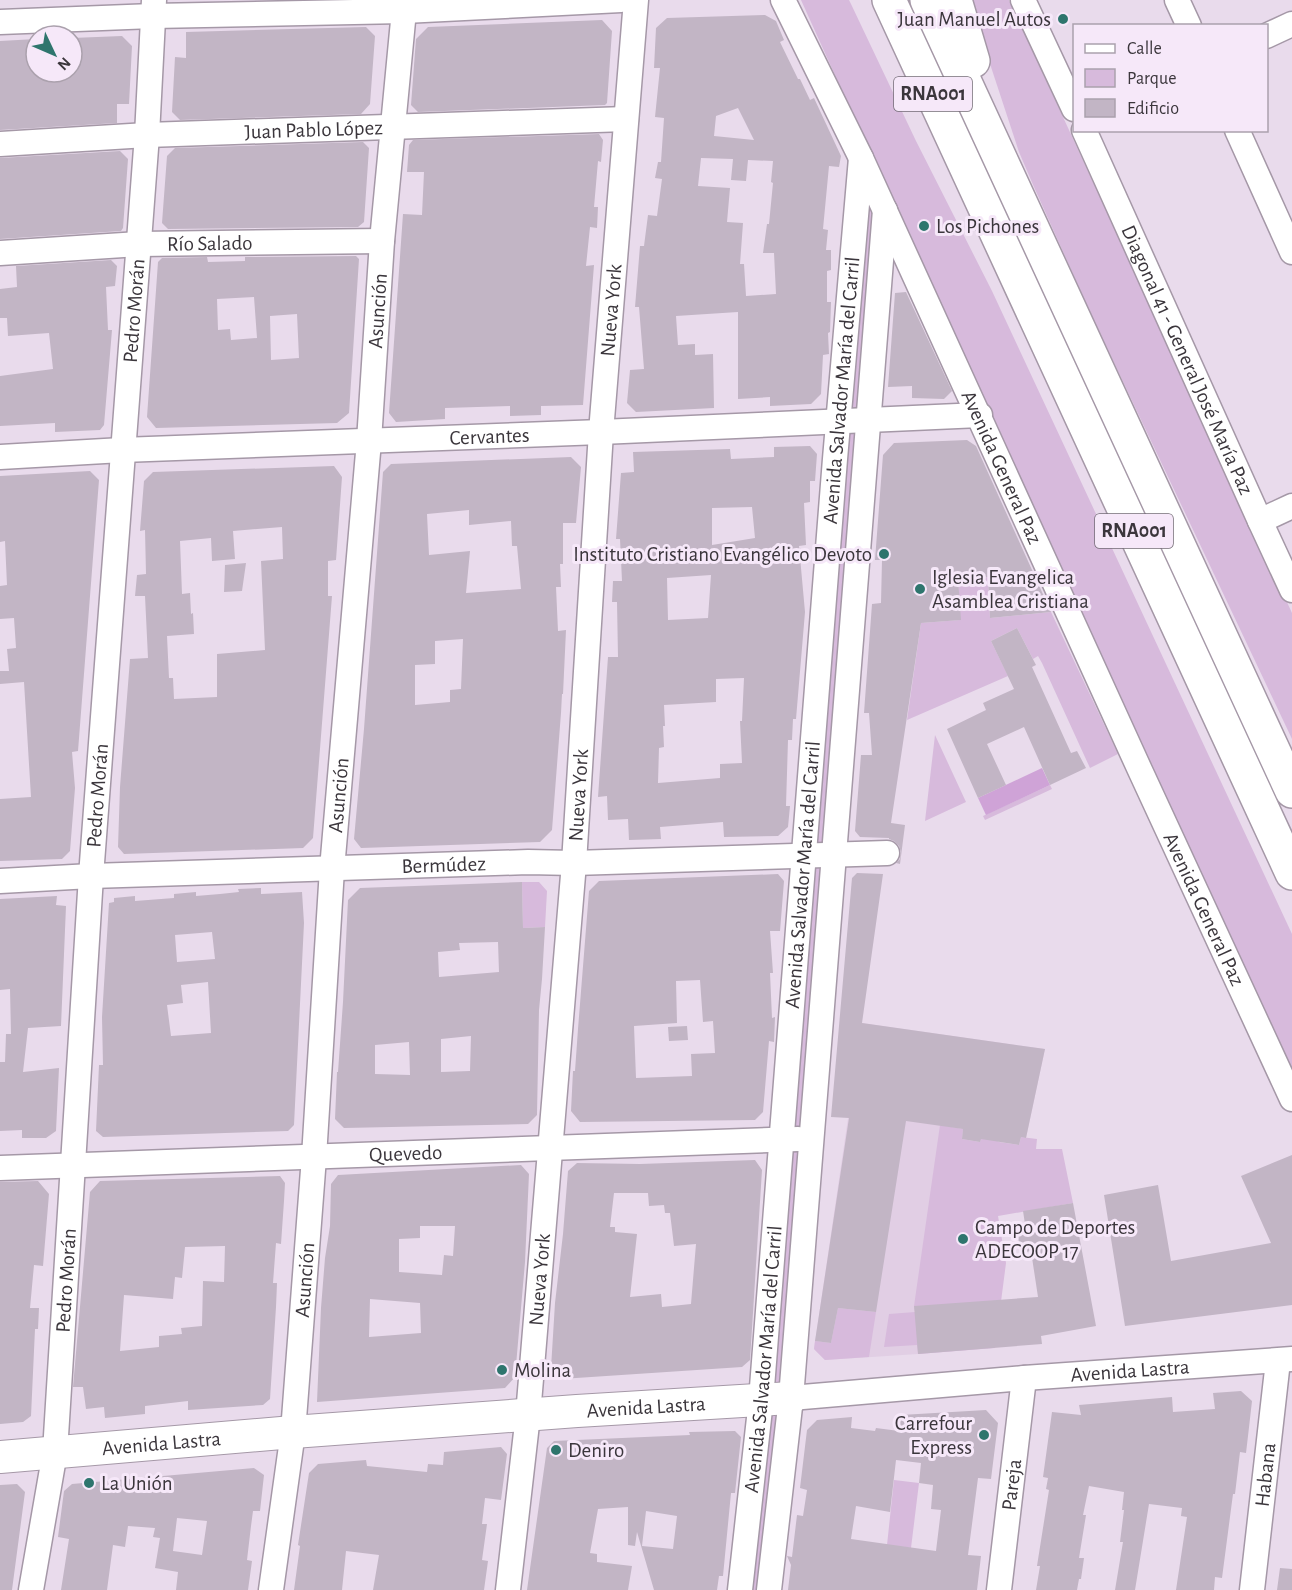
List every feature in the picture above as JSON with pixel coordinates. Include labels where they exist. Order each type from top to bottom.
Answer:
[{"type":"highway","points":[[864,0],[889,49],[976,189]]},
{"type":"highway","name":"RNA001","points":[[889,0],[1292,873]]},
{"type":"highway","name":"RNA001","points":[[927,0],[1284,769],[1292,791]]},
{"type":"highway","points":[[955,0],[1006,172]]},
{"type":"main road","name":"Avenida Lastra","points":[[0,1457],[293,1432],[776,1399]]},
{"type":"street","points":[[0,22],[154,8],[621,0]]},
{"type":"street","name":"Nueva York","points":[[508,1590],[528,1415],[574,863],[601,432],[636,0]]},
{"type":"street","name":"Avenida General Paz","points":[[783,0],[861,158],[1292,1099]]},
{"type":"street","points":[[1023,0],[1073,107]]},
{"type":"street","points":[[1177,0],[1188,24]]},
{"type":"street","name":"Asunción","points":[[271,1590],[293,1432],[314,1156],[332,869],[369,441],[382,241],[404,5]]},
{"type":"street","name":"Pedro Morán","points":[[31,1590],[55,1452],[91,876],[147,135],[154,8]]},
{"type":"street","points":[[1268,35],[1292,24]]},
{"type":"street","name":"Juan Pablo López","points":[[0,144],[147,135],[626,119]]},
{"type":"street","name":"Diagonal 41 - General José María Paz","points":[[1085,132],[1292,590]]},
{"type":"street","points":[[1238,132],[1292,252]]},
{"type":"street","name":"Avenida Salvador María del Carril","points":[[770,1590],[781,1140],[861,158]]},
{"type":"street","name":"Avenida Salvador María del Carril","points":[[740,1590],[776,1399],[812,1139],[885,210]]},
{"type":"street","name":"Río Salado","points":[[0,253],[139,244],[382,241]]},
{"type":"street","name":"Cervantes","points":[[0,457],[980,415]]},
{"type":"street","points":[[1260,521],[1292,506]]},
{"type":"street","name":"Bermúdez","points":[[0,881],[528,862],[574,863],[886,853]]},
{"type":"street","name":"Quevedo","points":[[0,1168],[812,1139]]},
{"type":"street","name":"Avenida Lastra","points":[[776,1399],[1024,1378],[1285,1360]]},
{"type":"street","name":"Habana","points":[[1252,1590],[1285,1360]]},
{"type":"street","name":"Pareja","points":[[999,1590],[1024,1378]]},
{"type":"shaded area","points":[[1042,768],[1050,785],[986,815],[978,798]]},
{"type":"shaded area","points":[[862,1023],[1045,1049],[1026,1138],[1021,1137],[1019,1145],[999,1142],[982,1132],[980,1142],[962,1139],[914,1306],[918,1354],[825,1360],[814,1349]]},
{"type":"green space","points":[[801,0],[849,0],[916,141],[992,291],[1292,934],[1292,1073],[1113,690]]},
{"type":"green space","points":[[969,0],[1009,0],[1292,613],[1292,739],[1090,312],[1034,187],[1019,152]]},
{"type":"green space","points":[[861,158],[885,210],[769,1590],[740,1590]]},
{"type":"green space","points":[[988,577],[990,618],[1051,612],[1118,754],[1090,768],[1042,663],[1038,656],[1033,659],[1017,628],[991,641],[1008,676],[907,720],[921,623],[960,620],[958,579]]},
{"type":"green space","points":[[935,735],[966,802],[925,821]]},
{"type":"green space","points":[[1050,785],[1052,789],[985,820],[983,816]]},
{"type":"green space","points":[[522,882],[539,882],[547,891],[545,927],[523,928]]},
{"type":"green space","name":"Campo de Deportes ADECOOP 17","points":[[940,1125],[963,1129],[962,1139],[980,1142],[982,1131],[999,1142],[1019,1145],[1021,1137],[1037,1139],[1036,1149],[1062,1149],[1073,1203],[998,1216],[1006,1263],[995,1348],[918,1354],[917,1345],[884,1347],[889,1314],[915,1312]]},
{"type":"green space","points":[[838,1308],[876,1312],[869,1357],[825,1360],[814,1349],[815,1341],[831,1343]]},
{"type":"green space","points":[[894,1480],[919,1483],[911,1548],[887,1545]]},
{"type":"building","points":[[765,15],[776,21],[784,40],[780,42],[810,100],[814,98],[841,156],[839,167],[829,166],[823,229],[828,230],[826,250],[831,250],[831,270],[827,271],[827,302],[831,302],[830,332],[828,333],[829,354],[823,355],[821,394],[811,404],[770,406],[770,397],[738,399],[738,312],[676,316],[678,345],[695,344],[695,355],[713,354],[714,408],[636,412],[627,403],[630,370],[644,369],[639,307],[635,307],[640,246],[644,246],[648,215],[657,216],[662,179],[655,178],[658,162],[661,162],[664,118],[655,117],[660,68],[654,68],[656,28],[667,18]],"holes":[[[738,108],[754,140],[714,136],[716,116]],[[701,158],[733,159],[731,180],[746,181],[748,160],[773,161],[769,224],[767,224],[763,253],[774,253],[776,294],[746,296],[744,264],[740,264],[743,223],[727,222],[730,188],[698,186]]]},
{"type":"building","points":[[602,20],[612,31],[607,103],[605,105],[418,112],[411,105],[416,39],[428,27]]},
{"type":"building","points":[[366,27],[375,36],[370,104],[361,114],[180,120],[172,112],[175,57],[186,58],[186,32]]},
{"type":"building","points":[[122,36],[132,46],[129,104],[117,104],[117,123],[0,130],[0,41],[24,40],[24,84],[84,84],[84,38]]},
{"type":"building","points":[[599,134],[603,140],[601,162],[598,161],[594,207],[598,207],[597,228],[590,227],[586,266],[594,265],[583,405],[541,406],[541,415],[510,416],[510,406],[445,408],[445,419],[396,422],[389,413],[403,214],[422,215],[424,172],[407,172],[409,145],[413,140]]},
{"type":"building","points":[[363,142],[369,148],[364,222],[358,227],[168,229],[162,223],[167,156],[175,148]]},
{"type":"building","points":[[120,151],[128,159],[121,231],[0,239],[0,158]]},
{"type":"building","points":[[356,256],[359,259],[349,413],[337,423],[156,428],[147,417],[158,262],[162,258],[207,257],[208,262],[245,261],[245,257]],"holes":[[[254,297],[257,338],[231,340],[230,329],[218,330],[217,299]],[[297,314],[299,358],[271,360],[270,316]]]},
{"type":"building","points":[[111,260],[117,266],[115,286],[106,287],[108,330],[112,330],[104,425],[100,430],[55,432],[55,423],[0,426],[0,376],[53,369],[49,333],[8,336],[7,318],[0,318],[0,289],[17,287],[16,266]]},
{"type":"building","points":[[906,292],[952,391],[944,399],[912,398],[912,386],[888,387],[895,293]]},
{"type":"building","points":[[967,440],[976,446],[1051,612],[990,618],[988,577],[958,578],[961,620],[921,623],[891,823],[905,825],[900,864],[896,863],[900,859],[901,852],[894,841],[889,838],[860,837],[855,831],[861,755],[872,755],[869,713],[864,713],[872,604],[881,603],[882,560],[875,560],[883,455],[894,443]]},
{"type":"building","points":[[810,446],[817,454],[815,481],[810,481],[810,502],[804,503],[806,545],[799,546],[805,612],[796,719],[793,719],[792,740],[788,740],[786,806],[790,806],[788,827],[778,836],[724,837],[723,822],[660,827],[661,839],[629,840],[628,819],[608,820],[607,796],[598,797],[608,657],[618,657],[617,602],[612,602],[613,581],[622,581],[620,539],[616,539],[621,473],[634,472],[633,452],[730,449],[731,459],[774,457],[774,447]],"holes":[[[752,507],[755,538],[712,545],[712,508]],[[711,575],[708,618],[668,620],[667,578]],[[744,678],[742,721],[740,721],[742,763],[720,764],[720,778],[658,783],[659,748],[664,747],[664,705],[716,702],[716,679]]]},
{"type":"building","points":[[571,457],[581,467],[576,523],[563,523],[561,587],[556,587],[558,631],[566,630],[563,694],[552,830],[540,842],[361,848],[354,839],[383,472],[391,464]],"holes":[[[469,510],[469,525],[511,521],[512,546],[517,546],[521,589],[466,593],[470,551],[429,555],[427,514]],[[463,639],[461,689],[450,690],[450,702],[415,705],[415,665],[435,664],[435,641]]]},
{"type":"building","points":[[334,466],[342,477],[336,560],[328,561],[328,596],[332,596],[313,838],[303,848],[124,854],[118,847],[120,787],[130,659],[148,658],[145,596],[135,596],[137,575],[146,574],[145,530],[140,531],[144,481],[153,472]],"holes":[[[282,527],[283,559],[261,561],[265,650],[217,654],[217,697],[174,699],[173,678],[169,678],[167,636],[194,634],[190,593],[182,594],[180,541],[211,538],[212,561],[235,559],[233,531]]]},
{"type":"building","points":[[90,471],[99,480],[78,751],[72,752],[75,788],[70,851],[62,859],[0,861],[0,799],[31,797],[24,682],[0,684],[0,671],[9,671],[7,649],[16,648],[14,618],[0,619],[0,586],[7,585],[5,541],[0,542],[0,476]]},
{"type":"building","points":[[246,563],[242,591],[224,592],[225,565]]},
{"type":"building","points":[[1017,628],[1036,665],[1032,667],[1071,753],[1077,751],[1086,768],[1050,785],[1024,727],[987,744],[1006,785],[978,798],[947,729],[986,710],[983,703],[1014,689],[991,641]]},
{"type":"building","points":[[857,873],[883,874],[862,1023],[1045,1049],[1026,1138],[1021,1137],[1019,1145],[981,1139],[980,1142],[962,1139],[963,1129],[906,1121],[876,1312],[838,1308],[831,1343],[815,1341],[849,1118],[831,1117],[852,878]]},
{"type":"building","points":[[778,874],[784,881],[780,931],[770,931],[773,973],[770,973],[772,1018],[775,1017],[774,1042],[769,1041],[763,1112],[755,1120],[580,1122],[571,1111],[589,891],[599,881]],"holes":[[[700,980],[703,1022],[713,1021],[715,1053],[691,1054],[692,1076],[636,1078],[634,1026],[677,1023],[676,981]]]},
{"type":"building","points":[[522,882],[523,928],[545,927],[539,1010],[537,1115],[528,1124],[344,1128],[335,1119],[348,900],[360,888]],"holes":[[[498,942],[499,972],[439,977],[438,952],[460,950],[459,943]],[[471,1036],[470,1071],[441,1072],[441,1039]],[[409,1042],[410,1075],[375,1074],[375,1045]]]},
{"type":"building","points":[[261,888],[261,894],[302,892],[304,923],[294,1125],[288,1131],[103,1137],[96,1131],[99,1065],[103,1065],[102,1017],[109,903],[114,902],[114,898],[135,896],[135,901],[174,898],[174,894],[196,892],[196,896],[239,892],[238,889]],"holes":[[[212,932],[215,959],[177,962],[175,935]],[[208,982],[211,1033],[171,1036],[167,1005],[183,1003],[181,985]]]},
{"type":"building","points":[[57,896],[56,905],[66,906],[61,1026],[28,1028],[23,1072],[59,1068],[56,1131],[46,1138],[22,1138],[22,1130],[0,1131],[0,1062],[5,1062],[6,1034],[11,1034],[10,989],[0,990],[0,899]]},
{"type":"building","points":[[687,1026],[688,1040],[669,1041],[668,1027]]},
{"type":"building","points":[[1292,1155],[1292,1305],[1125,1326],[1104,1195],[1158,1185],[1171,1261],[1271,1243],[1241,1176]]},
{"type":"building","points":[[755,1160],[762,1170],[750,1360],[742,1367],[561,1379],[551,1368],[568,1171],[577,1163],[640,1164]],"holes":[[[614,1193],[648,1193],[649,1206],[664,1205],[665,1213],[670,1213],[674,1246],[696,1244],[691,1304],[662,1307],[661,1294],[630,1297],[637,1234],[615,1232],[615,1227],[610,1227]]]},
{"type":"building","points":[[521,1165],[529,1174],[525,1262],[515,1377],[505,1388],[317,1402],[321,1308],[330,1226],[331,1184],[338,1175]],"holes":[[[420,1226],[455,1226],[453,1256],[444,1255],[442,1275],[399,1272],[399,1239],[420,1238]],[[370,1299],[420,1303],[421,1333],[369,1337]]]},
{"type":"building","points":[[280,1176],[285,1183],[281,1244],[276,1243],[273,1283],[277,1283],[270,1399],[263,1405],[188,1410],[188,1401],[145,1406],[145,1414],[105,1418],[104,1407],[86,1409],[83,1387],[73,1387],[90,1192],[100,1181]],"holes":[[[225,1246],[224,1282],[203,1281],[202,1326],[181,1328],[182,1334],[159,1336],[159,1347],[120,1351],[124,1295],[173,1299],[175,1277],[182,1278],[185,1247]]]},
{"type":"building","points":[[38,1181],[49,1194],[43,1266],[34,1265],[30,1308],[39,1308],[38,1329],[35,1329],[31,1416],[23,1422],[0,1424],[0,1182]]},
{"type":"building","points":[[1073,1203],[1096,1326],[1041,1336],[1042,1344],[918,1354],[914,1306],[1038,1297],[1031,1251],[1021,1253],[1016,1226],[1025,1224],[1023,1211]]},
{"type":"building","points":[[1241,1391],[1252,1401],[1246,1453],[1240,1452],[1222,1578],[1215,1577],[1214,1590],[1176,1590],[1187,1517],[1181,1516],[1182,1508],[1149,1504],[1135,1590],[1115,1590],[1123,1542],[1120,1542],[1124,1492],[1089,1486],[1083,1515],[1086,1515],[1079,1558],[1084,1558],[1077,1590],[1036,1590],[1040,1566],[1037,1566],[1049,1490],[1046,1489],[1048,1478],[1043,1477],[1052,1412],[1081,1415],[1079,1405],[1172,1397],[1173,1412],[1215,1409],[1213,1393]]},
{"type":"building","points":[[986,1410],[998,1423],[991,1479],[978,1478],[968,1555],[981,1556],[977,1590],[788,1590],[791,1565],[787,1556],[792,1557],[797,1515],[803,1516],[807,1490],[800,1488],[807,1430],[817,1420],[852,1417],[851,1428],[899,1431],[901,1415]],"holes":[[[896,1460],[921,1463],[919,1483],[933,1485],[931,1509],[941,1510],[936,1551],[851,1539],[856,1506],[890,1512]]]},
{"type":"building","points":[[735,1431],[741,1437],[735,1493],[731,1493],[723,1576],[719,1576],[717,1590],[654,1590],[637,1532],[635,1546],[628,1545],[628,1507],[598,1509],[590,1553],[597,1554],[597,1562],[632,1566],[628,1590],[527,1590],[547,1448],[554,1441],[690,1435],[689,1432]],"holes":[[[646,1511],[677,1516],[673,1549],[642,1546]]]},
{"type":"building","points":[[501,1447],[507,1454],[501,1500],[485,1498],[482,1524],[487,1524],[482,1560],[488,1561],[484,1590],[373,1590],[379,1555],[346,1551],[342,1590],[294,1590],[309,1473],[318,1464],[366,1460],[367,1466],[427,1472],[428,1464],[443,1465],[444,1452]]},
{"type":"building","points":[[254,1468],[264,1475],[260,1511],[253,1511],[247,1560],[252,1561],[248,1590],[176,1590],[178,1572],[155,1568],[160,1538],[153,1537],[155,1528],[128,1526],[125,1547],[113,1545],[107,1590],[61,1590],[69,1539],[58,1537],[64,1491],[72,1484]],"holes":[[[177,1518],[207,1521],[202,1555],[173,1551]]]},
{"type":"building","points":[[17,1484],[25,1492],[12,1590],[0,1590],[0,1485]]},
{"type":"building","points":[[1280,1568],[1292,1569],[1292,1590],[1277,1590]]},
{"type":"place","name":"Juan Manuel Autos","points":[[1063,19]]},
{"type":"place","name":"Los Pichones","points":[[924,226]]},
{"type":"place","name":"Instituto Cristiano Evangélico Devoto","points":[[884,554]]},
{"type":"place","name":"Iglesia Evangelica Asamblea Cristiana","points":[[920,589]]},
{"type":"place","name":"Campo de Deportes ADECOOP 17","points":[[963,1239]]},
{"type":"place","name":"Molina","points":[[502,1370]]},
{"type":"place","name":"Carrefour Express","points":[[984,1435]]},
{"type":"place","name":"Deniro","points":[[556,1450]]},
{"type":"place","name":"La Unión","points":[[89,1483]]}]
